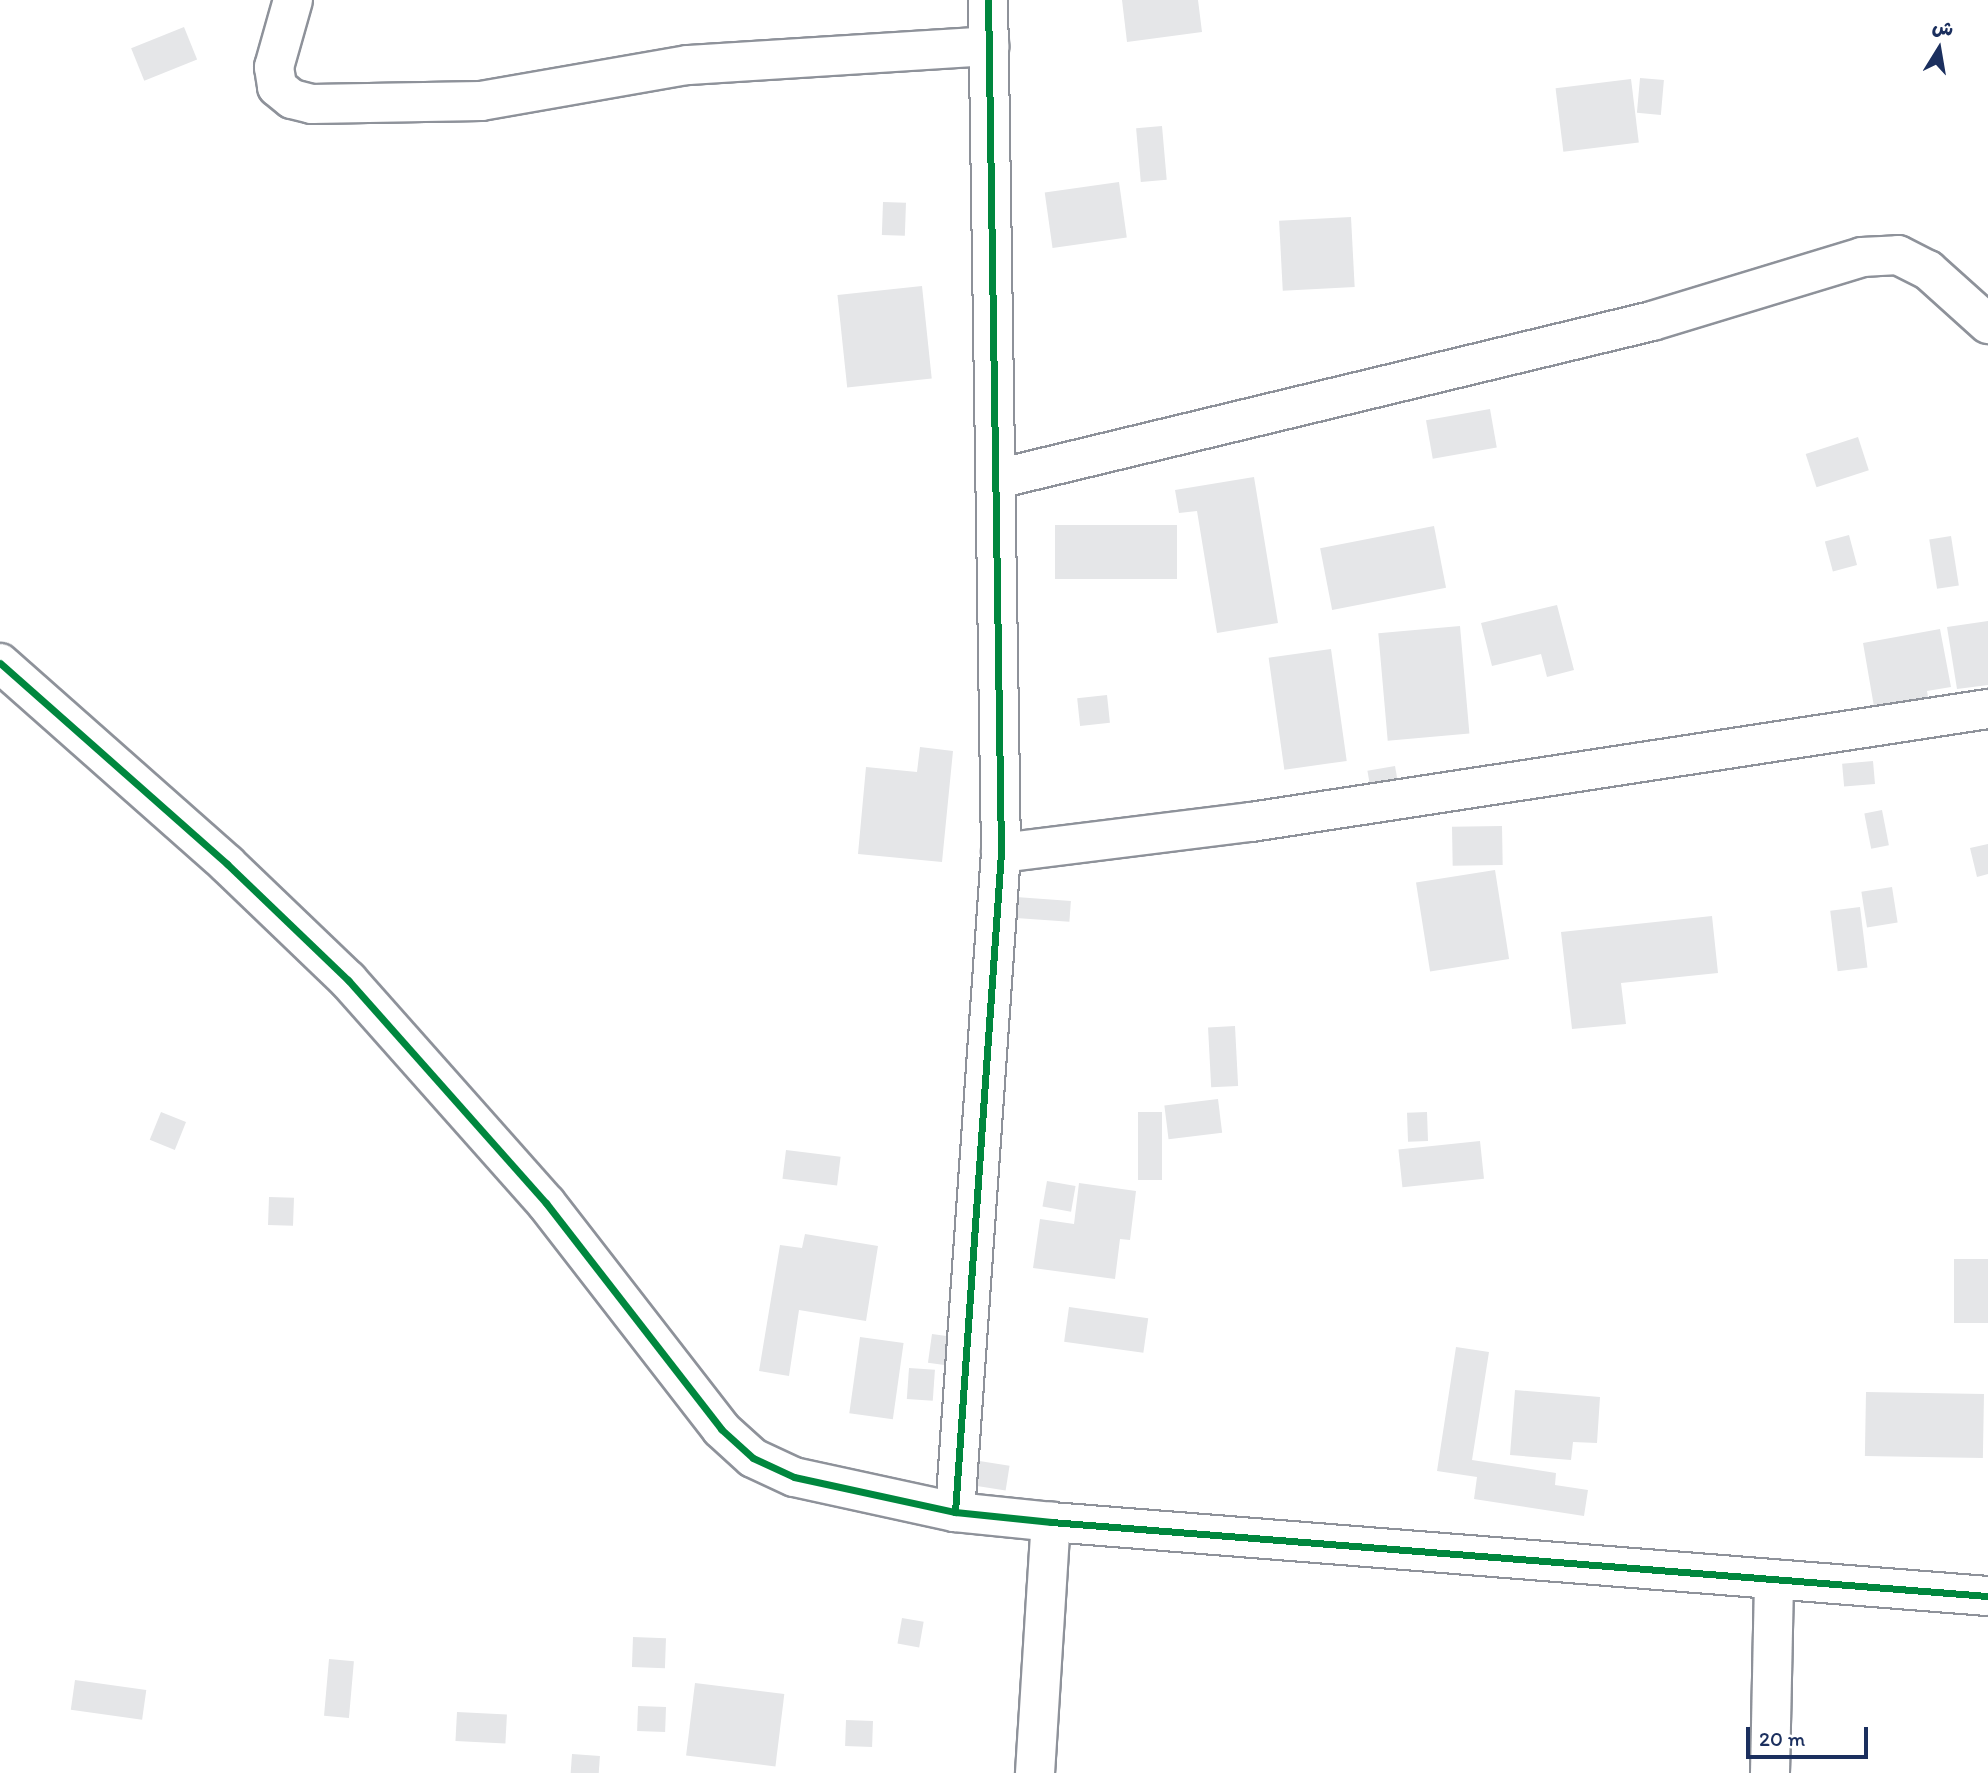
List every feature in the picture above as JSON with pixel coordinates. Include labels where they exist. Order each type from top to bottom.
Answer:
[{"type":"street","points":[[293,0],[274,67],[277,87],[312,104],[481,101],[688,65],[989,46]]},
{"type":"street","points":[[955,1512],[1002,853],[988,0]]},
{"type":"street","points":[[997,479],[1652,321],[1862,257],[1898,255],[1928,270],[1988,324]]},
{"type":"street","points":[[0,663],[227,864],[348,981],[546,1203],[721,1429],[752,1458],[794,1477],[955,1512],[1051,1522],[1988,1596]]},
{"type":"street","points":[[1002,853],[1251,822],[1988,709]]},
{"type":"street","points":[[1035,1773],[1051,1522]]},
{"type":"street","points":[[1770,1773],[1774,1579]]},
{"type":"building","points":[[1122,0],[1198,0],[1202,32],[1127,42]]},
{"type":"building","points":[[184,27],[197,59],[144,81],[131,48]]},
{"type":"building","points":[[1640,78],[1664,80],[1661,115],[1637,113]]},
{"type":"building","points":[[1631,79],[1639,143],[1563,152],[1556,88]]},
{"type":"building","points":[[1162,126],[1167,180],[1141,182],[1136,128]]},
{"type":"building","points":[[1119,182],[1127,237],[1053,248],[1045,192]]},
{"type":"building","points":[[883,202],[906,203],[905,236],[882,235]]},
{"type":"building","points":[[1351,217],[1355,287],[1283,291],[1279,221]]},
{"type":"building","points":[[922,286],[932,378],[847,387],[837,295]]},
{"type":"building","points":[[1490,409],[1497,447],[1433,459],[1426,420]]},
{"type":"building","points":[[1858,437],[1869,470],[1817,487],[1806,454]]},
{"type":"building","points":[[1254,477],[1278,623],[1217,633],[1197,511],[1179,513],[1175,490]]},
{"type":"building","points":[[1055,525],[1177,525],[1177,579],[1055,579]]},
{"type":"building","points":[[1434,526],[1446,588],[1332,610],[1320,548]]},
{"type":"building","points":[[1849,535],[1857,565],[1833,571],[1825,541]]},
{"type":"building","points":[[1951,536],[1959,585],[1937,589],[1929,539]]},
{"type":"building","points":[[1557,605],[1574,670],[1547,677],[1541,654],[1492,666],[1481,623]]},
{"type":"building","points":[[1988,621],[1988,685],[1957,689],[1947,627]]},
{"type":"building","points":[[1460,626],[1469,734],[1388,741],[1378,633]]},
{"type":"building","points":[[1940,629],[1951,687],[1927,691],[1931,714],[1877,724],[1863,643]]},
{"type":"building","points":[[1331,649],[1347,761],[1284,770],[1269,658]]},
{"type":"building","points":[[1107,695],[1110,723],[1080,726],[1077,698]]},
{"type":"building","points":[[920,747],[953,751],[942,862],[858,854],[866,767],[917,772]]},
{"type":"building","points":[[1873,761],[1875,784],[1844,787],[1842,764]]},
{"type":"building","points":[[1395,766],[1400,794],[1372,798],[1367,771]]},
{"type":"building","points":[[1882,810],[1889,845],[1871,849],[1864,813]]},
{"type":"building","points":[[1502,826],[1503,865],[1453,866],[1452,827]]},
{"type":"building","points":[[1988,844],[1988,874],[1977,877],[1970,848]]},
{"type":"building","points":[[1495,870],[1509,959],[1430,971],[1416,883]]},
{"type":"building","points":[[1892,887],[1898,923],[1867,927],[1861,892]]},
{"type":"building","points":[[1015,897],[1071,901],[1069,922],[1014,918]]},
{"type":"building","points":[[1860,907],[1867,968],[1838,971],[1830,911]]},
{"type":"building","points":[[1712,916],[1718,973],[1621,983],[1626,1024],[1572,1029],[1561,932]]},
{"type":"building","points":[[1235,1026],[1238,1086],[1211,1087],[1208,1027]]},
{"type":"building","points":[[1218,1099],[1222,1133],[1169,1139],[1164,1106]]},
{"type":"building","points":[[161,1112],[186,1122],[175,1150],[150,1140]]},
{"type":"building","points":[[1138,1112],[1162,1112],[1162,1180],[1138,1180]]},
{"type":"building","points":[[1427,1112],[1428,1141],[1408,1142],[1407,1113]]},
{"type":"building","points":[[1480,1141],[1484,1179],[1402,1187],[1398,1150]]},
{"type":"building","points":[[786,1150],[841,1157],[837,1185],[782,1179]]},
{"type":"building","points":[[1047,1181],[1076,1186],[1071,1212],[1042,1207]]},
{"type":"building","points":[[1079,1183],[1136,1191],[1130,1240],[1120,1239],[1115,1279],[1033,1268],[1040,1219],[1074,1224]]},
{"type":"building","points":[[269,1197],[294,1198],[293,1226],[268,1225]]},
{"type":"building","points":[[805,1234],[878,1246],[866,1321],[799,1310],[789,1376],[759,1371],[780,1245],[802,1248]]},
{"type":"building","points":[[1954,1259],[1988,1259],[1988,1323],[1954,1323]]},
{"type":"building","points":[[1069,1307],[1148,1318],[1143,1353],[1064,1342]]},
{"type":"building","points":[[932,1334],[954,1337],[950,1366],[928,1363]]},
{"type":"building","points":[[860,1337],[904,1343],[893,1419],[849,1413]]},
{"type":"building","points":[[1456,1347],[1489,1352],[1472,1460],[1556,1473],[1555,1485],[1588,1490],[1584,1516],[1474,1499],[1477,1477],[1437,1471]]},
{"type":"building","points":[[909,1368],[935,1370],[933,1401],[907,1399]]},
{"type":"building","points":[[1515,1390],[1600,1397],[1597,1443],[1573,1442],[1571,1460],[1510,1455]]},
{"type":"building","points":[[1866,1392],[1984,1394],[1983,1458],[1865,1456]]},
{"type":"building","points":[[973,1460],[1010,1466],[1006,1490],[969,1485]]},
{"type":"building","points":[[902,1618],[924,1622],[919,1647],[897,1644]]},
{"type":"building","points":[[633,1637],[666,1638],[665,1668],[632,1667]]},
{"type":"building","points":[[329,1659],[354,1661],[349,1718],[324,1716]]},
{"type":"building","points":[[75,1680],[146,1690],[142,1720],[71,1710]]},
{"type":"building","points":[[695,1683],[784,1694],[775,1766],[686,1755]]},
{"type":"building","points":[[638,1706],[666,1707],[665,1732],[637,1731]]},
{"type":"building","points":[[457,1712],[507,1715],[505,1744],[455,1741]]},
{"type":"building","points":[[846,1720],[873,1721],[872,1747],[845,1746]]},
{"type":"building","points":[[572,1754],[600,1756],[599,1773],[571,1773]]},
{"type":"cycle path","points":[[955,1512],[1001,853],[988,0]]},
{"type":"cycle path","points":[[0,663],[227,864],[348,980],[546,1203],[721,1429],[753,1458],[794,1477],[955,1512],[1051,1522],[1988,1596]]}]
